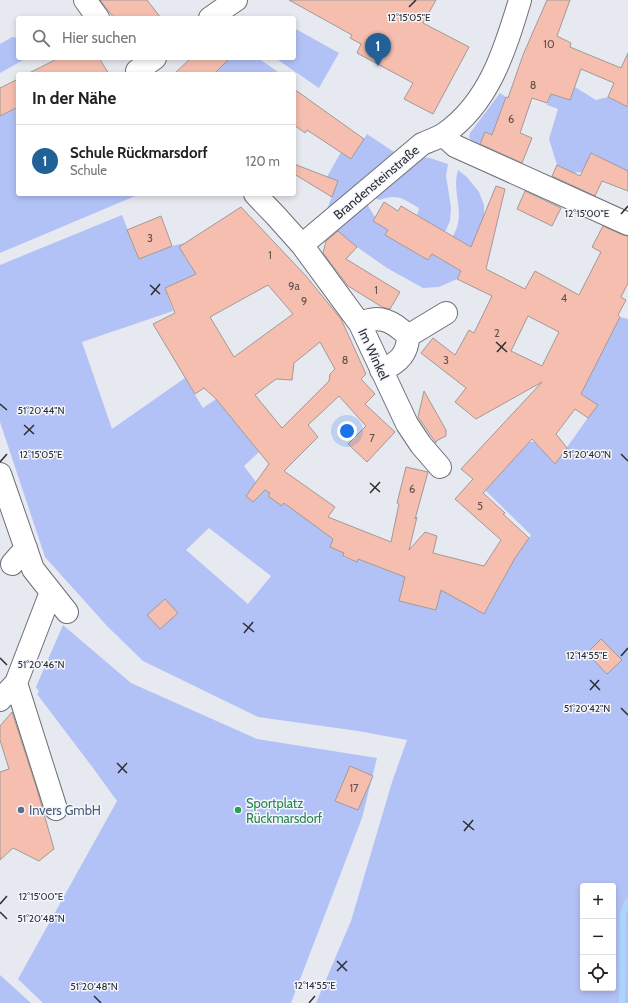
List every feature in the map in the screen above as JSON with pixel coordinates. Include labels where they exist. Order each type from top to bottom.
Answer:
[{"type":"street","points":[[85,0],[97,16]]},
{"type":"street","points":[[213,16],[236,0]]},
{"type":"street","name":"Brandensteinstraße","points":[[302,245],[422,144],[443,135],[461,120],[479,100],[494,74],[509,36],[520,0]]},
{"type":"street","points":[[134,68],[151,60]]},
{"type":"street","points":[[443,135],[455,146],[628,224]]},
{"type":"street","name":"Im Winkel","points":[[257,196],[302,245],[360,324],[407,424],[421,445],[440,467]]},
{"type":"street","points":[[408,336],[446,313]]},
{"type":"street","points":[[360,324],[367,320],[377,318],[398,326],[408,336],[408,345],[400,359],[391,366],[381,370]]},
{"type":"street","points":[[0,474],[19,556],[33,569],[67,612]]},
{"type":"street","points":[[0,700],[16,682],[52,592]]},
{"type":"street","points":[[16,682],[56,809]]},
{"type":"shaded area","points":[[296,29],[339,53],[319,88],[278,60],[296,60]]},
{"type":"shaded area","points":[[12,37],[16,38],[16,60],[23,60],[0,73],[0,44]]},
{"type":"shaded area","points":[[228,60],[261,60],[278,72],[216,72]]},
{"type":"shaded area","points":[[575,87],[596,100],[608,97],[628,107],[628,170],[626,175],[612,184],[595,178],[604,159],[592,153],[582,172],[573,173],[557,165],[549,139],[558,109],[547,105],[551,94],[570,100]]},
{"type":"shaded area","points":[[500,93],[506,97],[492,135],[485,132],[480,145],[472,141],[469,137],[470,133]]},
{"type":"shaded area","points":[[16,108],[16,196],[135,196],[0,253],[0,116]]},
{"type":"shaded area","points":[[367,134],[394,152],[327,209],[338,181],[327,177],[341,152],[351,159]]},
{"type":"shaded area","points":[[420,157],[430,158],[448,164],[446,176],[451,207],[450,221],[445,232],[417,215],[419,208],[400,198],[391,197],[379,200],[371,196]]},
{"type":"shaded area","points":[[458,170],[467,177],[479,192],[484,205],[484,215],[467,259],[457,279],[439,287],[423,288],[387,268],[357,247],[334,228],[365,201],[375,217],[373,221],[388,230],[385,235],[428,260],[432,254],[443,261],[452,245],[449,243],[456,231],[459,217],[456,191],[456,177]]},
{"type":"shaded area","points":[[122,215],[139,259],[172,246],[185,243],[192,252],[184,256],[196,274],[165,288],[173,311],[82,342],[112,429],[185,378],[203,408],[216,399],[259,452],[244,466],[256,482],[334,539],[344,553],[343,557],[357,562],[358,559],[380,568],[410,558],[399,601],[436,610],[442,587],[484,614],[515,558],[531,535],[485,490],[529,442],[535,442],[555,464],[597,405],[581,394],[620,317],[628,319],[628,1003],[316,1003],[351,921],[392,782],[407,740],[358,731],[258,717],[143,661],[107,626],[45,557],[0,422],[0,265]],"holes":[[[209,528],[271,576],[248,604],[186,550]]]},
{"type":"shaded area","name":"Sportplatz Rückmarsdorf","points":[[63,625],[131,683],[257,739],[377,758],[362,818],[291,1003],[43,1003],[18,979],[117,801],[37,694],[39,692],[36,687]]},
{"type":"shaded area","points":[[0,975],[31,1003],[0,1003]]},
{"type":"building","points":[[100,0],[147,0],[159,16],[112,16]]},
{"type":"building","points":[[289,0],[436,0],[423,23],[469,47],[433,114],[404,99],[413,83],[357,53],[361,44],[350,38],[352,35]]},
{"type":"building","points":[[547,0],[570,0],[557,36],[571,43],[570,47],[621,68],[628,53],[628,107],[608,97],[614,83],[581,69],[570,100],[551,94],[547,103],[532,98],[520,133],[532,138],[522,163],[480,144],[485,132],[492,135],[506,97],[508,98],[523,55]]},
{"type":"building","points":[[55,60],[100,60],[108,72],[31,72]]},
{"type":"building","points":[[189,60],[228,60],[216,72],[176,72]]},
{"type":"building","points":[[16,80],[16,108],[0,116],[0,88]]},
{"type":"building","points":[[296,90],[364,139],[351,159],[307,130],[305,133],[296,126]]},
{"type":"building","points":[[591,153],[628,171],[628,191],[602,181],[595,196],[552,176],[557,165],[580,176]]},
{"type":"building","points":[[296,165],[338,181],[332,197],[296,175]]},
{"type":"building","points":[[496,186],[505,189],[486,269],[525,289],[535,271],[579,295],[601,252],[592,247],[603,226],[628,236],[628,283],[621,297],[626,300],[618,315],[620,317],[581,394],[598,405],[588,418],[575,409],[556,434],[567,448],[555,464],[532,439],[483,493],[529,538],[515,558],[484,614],[441,590],[436,610],[399,601],[405,577],[358,559],[357,562],[343,556],[344,553],[330,547],[333,539],[284,503],[282,506],[268,496],[270,493],[265,490],[253,502],[246,496],[269,464],[216,399],[204,388],[195,394],[153,324],[175,313],[165,288],[196,274],[179,247],[241,207],[306,276],[341,319],[366,374],[361,379],[375,394],[365,404],[395,432],[367,462],[348,444],[366,426],[339,396],[308,425],[318,437],[284,471],[335,507],[328,517],[391,542],[399,504],[397,503],[406,467],[428,472],[415,519],[417,517],[409,550],[425,532],[437,536],[433,553],[484,566],[501,540],[455,499],[473,479],[461,469],[542,382],[476,419],[455,402],[466,388],[421,353],[433,338],[455,355],[469,330],[474,333],[492,296],[457,279],[461,271],[432,254],[428,260],[385,235],[388,230],[373,221],[384,202],[398,211],[401,206],[471,247]],"holes":[[[268,285],[293,314],[234,357],[210,317]],[[528,316],[559,332],[542,366],[511,351]],[[320,342],[335,369],[330,374],[329,381],[282,428],[255,395],[276,379],[292,380],[294,363]]]},
{"type":"building","points":[[525,191],[561,208],[552,226],[517,209]]},
{"type":"building","points":[[161,216],[172,246],[139,259],[127,230]]},
{"type":"building","points":[[338,231],[357,247],[346,259],[400,292],[390,309],[382,307],[348,286],[323,253],[326,241]]},
{"type":"building","points":[[424,391],[446,430],[446,436],[436,441],[436,443],[418,417]]},
{"type":"building","points":[[165,599],[178,613],[160,629],[147,615]]},
{"type":"building","points":[[601,639],[622,660],[607,674],[587,653]]},
{"type":"building","name":"Invers GmbH","points":[[12,712],[36,786],[54,849],[39,861],[13,848],[0,860],[0,772],[9,769],[0,740],[0,726]]},
{"type":"building","points":[[350,766],[373,776],[358,810],[335,801]]},
{"type":"waterway","points":[[622,1003],[623,913],[628,901]]},
{"type":"place","name":"Schule Rückmarsdorf","points":[[378,66]]},
{"type":"place","name":"Invers GmbH","points":[[21,810]]},
{"type":"place","name":"Sportplatz Rückmarsdorf","points":[[238,810]]}]
